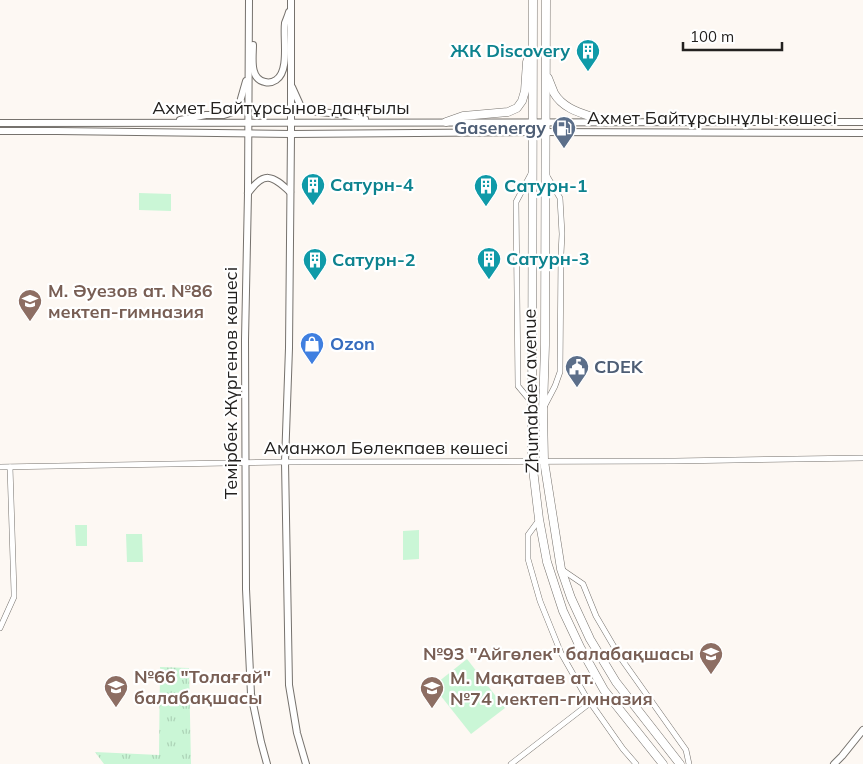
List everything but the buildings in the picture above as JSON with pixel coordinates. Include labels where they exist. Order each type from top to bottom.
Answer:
[{"type":"main road","points":[[446,122],[463,116],[508,112],[517,108],[522,101],[525,91],[527,62],[533,42],[534,0]]},
{"type":"main road","name":"Zhumabaev avenue","points":[[546,0],[544,461],[561,569],[571,598],[590,639],[616,682],[680,764]]},
{"type":"main road","name":"Zhumabaev avenue","points":[[533,42],[532,461],[539,519],[547,562],[563,611],[580,647],[604,690],[663,764]]},
{"type":"main road","points":[[546,74],[555,94],[566,107],[580,114],[606,122]]},
{"type":"street","points":[[291,0],[289,348],[285,462],[289,685],[297,733],[306,764]]},
{"type":"street","points":[[249,2],[253,13],[253,71],[257,78],[263,82],[275,82],[282,76],[285,23],[291,8]]},
{"type":"street","name":"Темірбек Жүргенов көшесі","points":[[249,2],[245,340],[246,598],[251,694],[267,764]]},
{"type":"street","points":[[162,123],[206,115],[224,115],[230,112],[240,102],[248,74]]},
{"type":"street","points":[[291,84],[301,107],[309,111],[340,114],[378,122]]},
{"type":"street","name":"Ахмет Байтұрсынов даңғылы","points":[[0,123],[561,122]]},
{"type":"street","name":"Ахмет Байтұрсынұлы көшесі","points":[[561,122],[863,122]]},
{"type":"street","name":"Ахмет Байтұрсынов даңғылы","points":[[0,131],[291,134],[561,132]]},
{"type":"street","name":"Ахмет Байтұрсынұлы көшесі","points":[[561,132],[863,133]]},
{"type":"street","points":[[533,169],[516,202],[518,386],[533,404]]},
{"type":"street","points":[[543,410],[560,372],[562,234],[560,198],[545,173]]},
{"type":"street","points":[[248,194],[254,184],[260,179],[268,177],[275,179],[290,192]]},
{"type":"street","name":"Аманжол Бөлекпаев көшесі","points":[[0,467],[285,462],[675,461],[863,458]]},
{"type":"street","points":[[0,628],[14,598],[10,467]]},
{"type":"street","points":[[539,519],[528,535],[528,559],[540,601],[561,653],[590,703],[636,764]]},
{"type":"street","points":[[561,569],[583,584],[596,616],[620,657],[686,750],[689,764]]},
{"type":"street","points":[[511,764],[590,703]]},
{"type":"street","points":[[834,764],[863,730]]},
{"type":"green space","points":[[139,193],[171,194],[171,211],[139,210]]},
{"type":"green space","points":[[75,525],[87,525],[87,546],[76,546]]},
{"type":"green space","points":[[419,530],[419,559],[403,560],[403,531]]},
{"type":"green space","points":[[126,534],[142,534],[143,562],[127,562]]},
{"type":"green space","points":[[467,659],[505,708],[471,734],[433,686]]},
{"type":"green space","points":[[160,667],[189,668],[191,764],[104,764],[95,752],[159,755]]},
{"type":"place","name":"ЖК Discovery","points":[[588,72]]},
{"type":"place","name":"Gasenergy","points":[[564,149]]},
{"type":"place","name":"Сатурн-4","points":[[313,206]]},
{"type":"place","name":"Сатурн-1","points":[[486,207]]},
{"type":"place","name":"Сатурн-3","points":[[489,280]]},
{"type":"place","name":"Сатурн-2","points":[[315,281]]},
{"type":"place","name":"М. Әуезов ат. №86 мектеп-гимназия","points":[[30,322]]},
{"type":"place","name":"Ozon","points":[[312,365]]},
{"type":"place","name":"CDEK","points":[[577,388]]},
{"type":"place","name":"№93 \"Айгөлек\" балабақшасы","points":[[711,675]]},
{"type":"place","name":"№66 \"Толағай\" балабақшасы","points":[[116,708]]},
{"type":"place","name":"М. Мақатаев ат. №74 мектеп-гимназия","points":[[432,709]]}]
